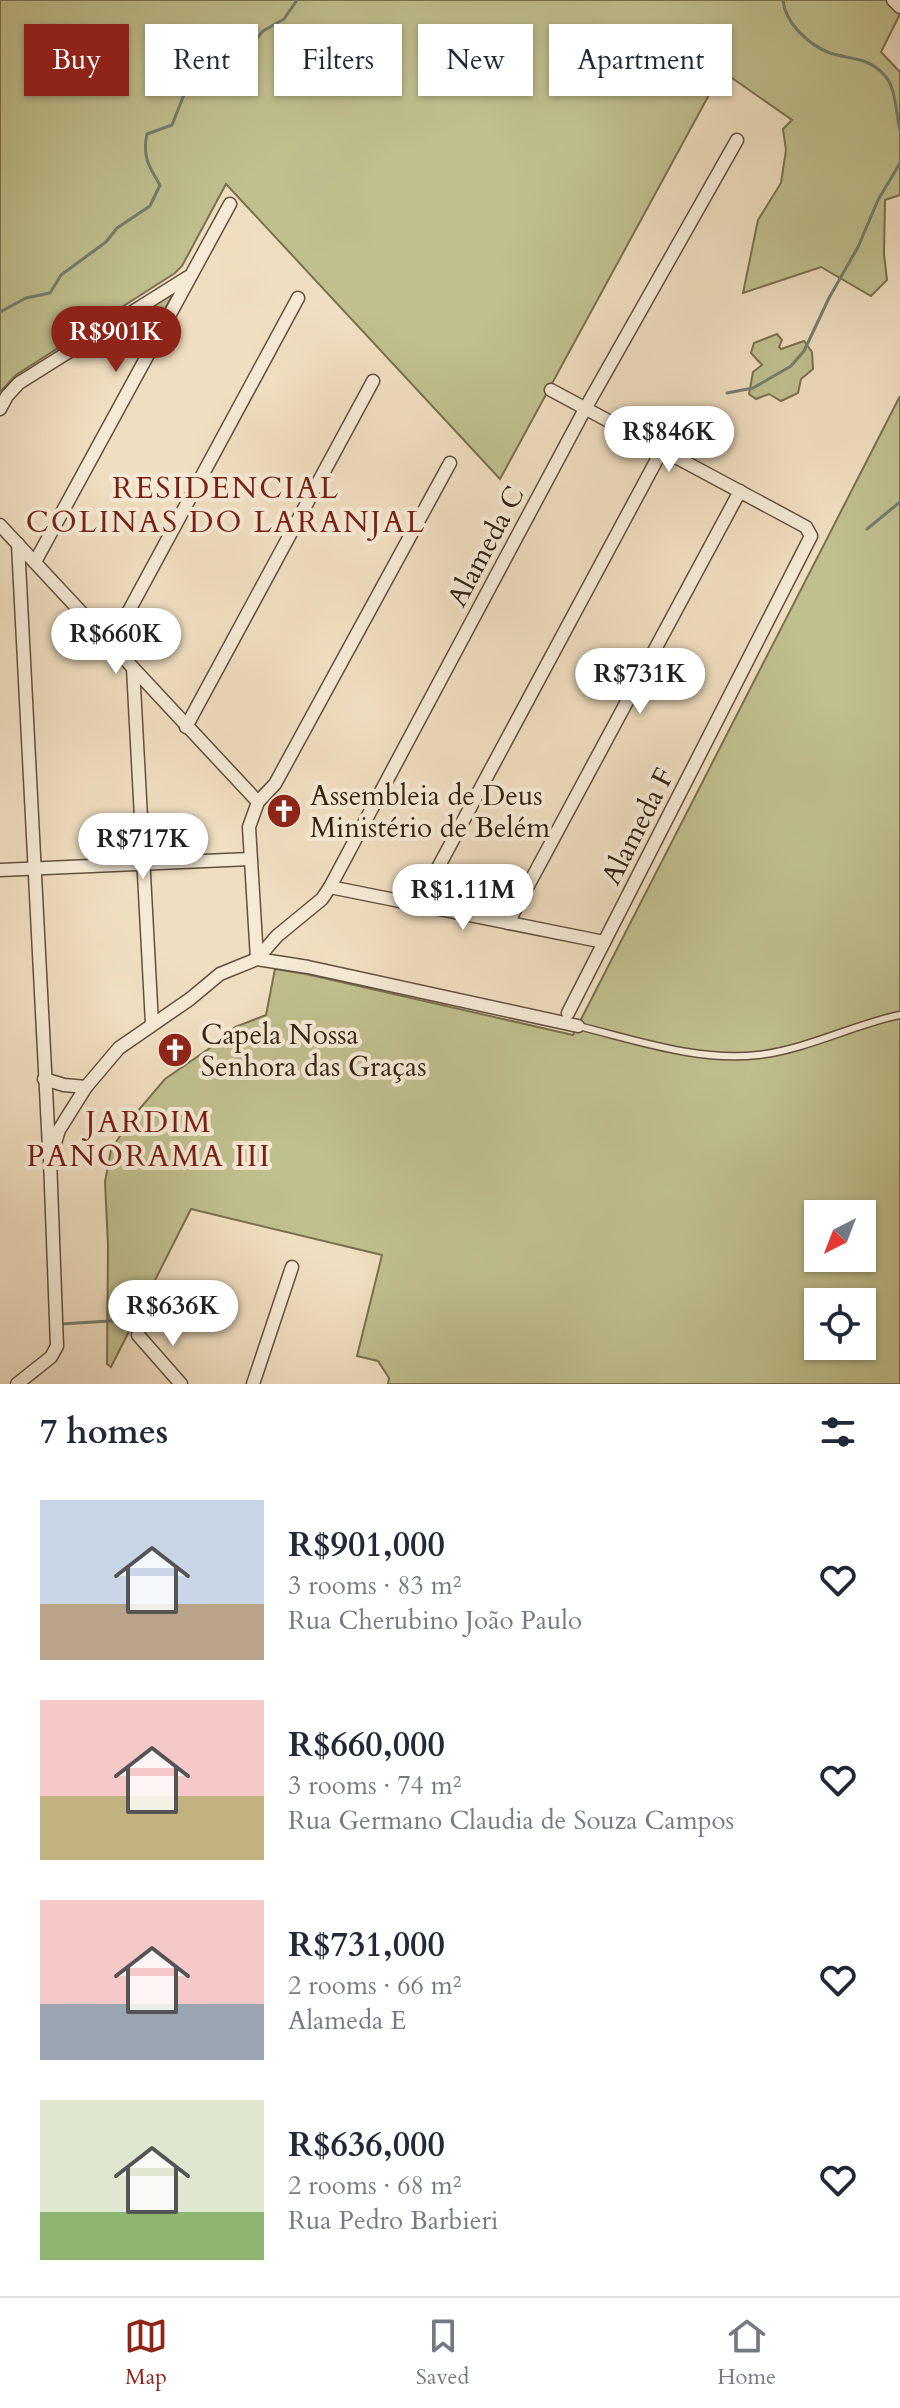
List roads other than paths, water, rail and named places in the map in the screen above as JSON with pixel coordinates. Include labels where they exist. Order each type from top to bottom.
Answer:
[{"type":"street","points":[[893,0],[900,7]]},
{"type":"street","name":"Alameda C","points":[[257,959],[277,936],[322,899],[330,887],[585,409],[737,140]]},
{"type":"street","points":[[35,562],[230,204]]},
{"type":"street","points":[[0,409],[19,383],[191,275]]},
{"type":"street","points":[[111,644],[298,298]]},
{"type":"street","points":[[118,320],[142,332],[150,349]]},
{"type":"street","points":[[186,727],[373,381]]},
{"type":"street","points":[[508,923],[740,491],[551,390]]},
{"type":"street","points":[[418,905],[662,450]]},
{"type":"street","points":[[257,959],[249,827],[258,802],[275,784],[450,463]]},
{"type":"street","name":"Alameda F","points":[[568,1013],[810,540],[806,527],[740,491]]},
{"type":"street","points":[[0,525],[258,802]]},
{"type":"street","points":[[17,1384],[46,1361],[57,1346],[18,544]]},
{"type":"street","points":[[133,668],[152,1024]]},
{"type":"street","points":[[0,870],[250,859]]},
{"type":"street","points":[[330,887],[604,942]]},
{"type":"street","points":[[50,1159],[59,1130],[86,1087],[119,1048],[190,999],[220,974],[257,959],[308,967],[578,1026]]},
{"type":"street","points":[[44,1079],[86,1087]]},
{"type":"street","points":[[253,1384],[292,1267]]},
{"type":"street","points":[[138,1335],[181,1384]]},
{"type":"lane","points":[[578,1026],[683,1051],[731,1056],[757,1055],[816,1042],[900,1015]]},
{"type":"waterway","points":[[0,312],[26,298],[50,293],[61,275],[106,242],[117,228],[150,206],[160,185],[148,161],[145,149],[147,134],[172,125],[187,87],[219,53],[249,48],[263,31],[284,19],[297,0]]},
{"type":"waterway","points":[[783,0],[793,25],[814,45],[830,53],[867,62],[886,77],[894,95],[900,130]]},
{"type":"waterway","points":[[727,393],[753,388],[791,366],[804,351],[858,247],[878,200],[900,163]]},
{"type":"waterway","points":[[867,529],[900,502]]},
{"type":"waterway","points":[[61,1324],[126,1320],[136,1332]]},
{"type":"place","name":"Assembleia de Deus Ministério de Belém","points":[[284,811]]},
{"type":"place","name":"Capela Nossa Senhora das Graças","points":[[175,1050]]},
{"type":"district","name":"RESIDENCIAL COLINAS DO LARANJAL","points":[[226,505]]},
{"type":"district","name":"JARDIM PANORAMA III","points":[[149,1139]]}]
